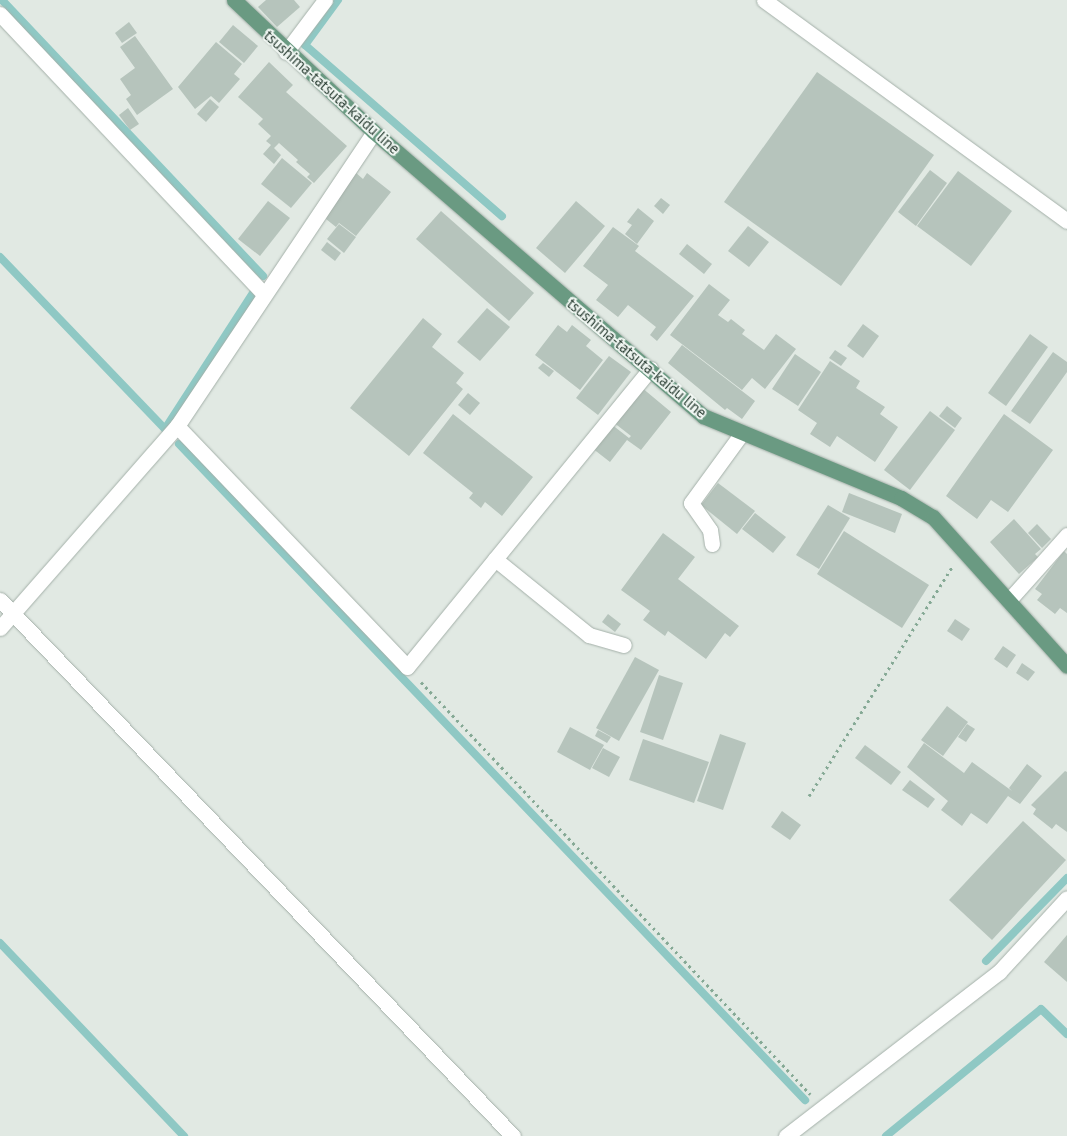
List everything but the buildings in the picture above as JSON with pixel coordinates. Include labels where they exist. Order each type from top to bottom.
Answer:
[{"type":"main road","name":"tsushima-tatsuta-kaidu line","points":[[234,0],[286,52],[374,132],[703,416],[901,498],[933,517],[1010,599],[1067,666]]},
{"type":"street","points":[[286,52],[325,0]]},
{"type":"street","points":[[764,0],[1067,221]]},
{"type":"street","points":[[0,14],[264,294]]},
{"type":"street","points":[[0,628],[14,615],[177,426],[374,132]]},
{"type":"street","points":[[177,426],[407,667],[650,369]]},
{"type":"street","points":[[712,544],[710,530],[691,503],[742,432]]},
{"type":"street","points":[[1010,599],[1067,535]]},
{"type":"street","points":[[495,559],[589,634],[624,646]]},
{"type":"street","points":[[0,600],[513,1136]]},
{"type":"street","points":[[786,1136],[999,972],[1067,898]]},
{"type":"path","points":[[809,796],[964,549]]},
{"type":"path","points":[[407,667],[823,1108]]},
{"type":"waterway","points":[[2,0],[263,276]]},
{"type":"waterway","points":[[338,0],[305,45],[502,216]]},
{"type":"waterway","points":[[0,257],[165,429],[253,293]]},
{"type":"waterway","points":[[179,444],[805,1100]]},
{"type":"waterway","points":[[986,961],[1067,878]]},
{"type":"waterway","points":[[0,943],[184,1136]]},
{"type":"waterway","points":[[886,1136],[1041,1009],[1067,1034]]}]
